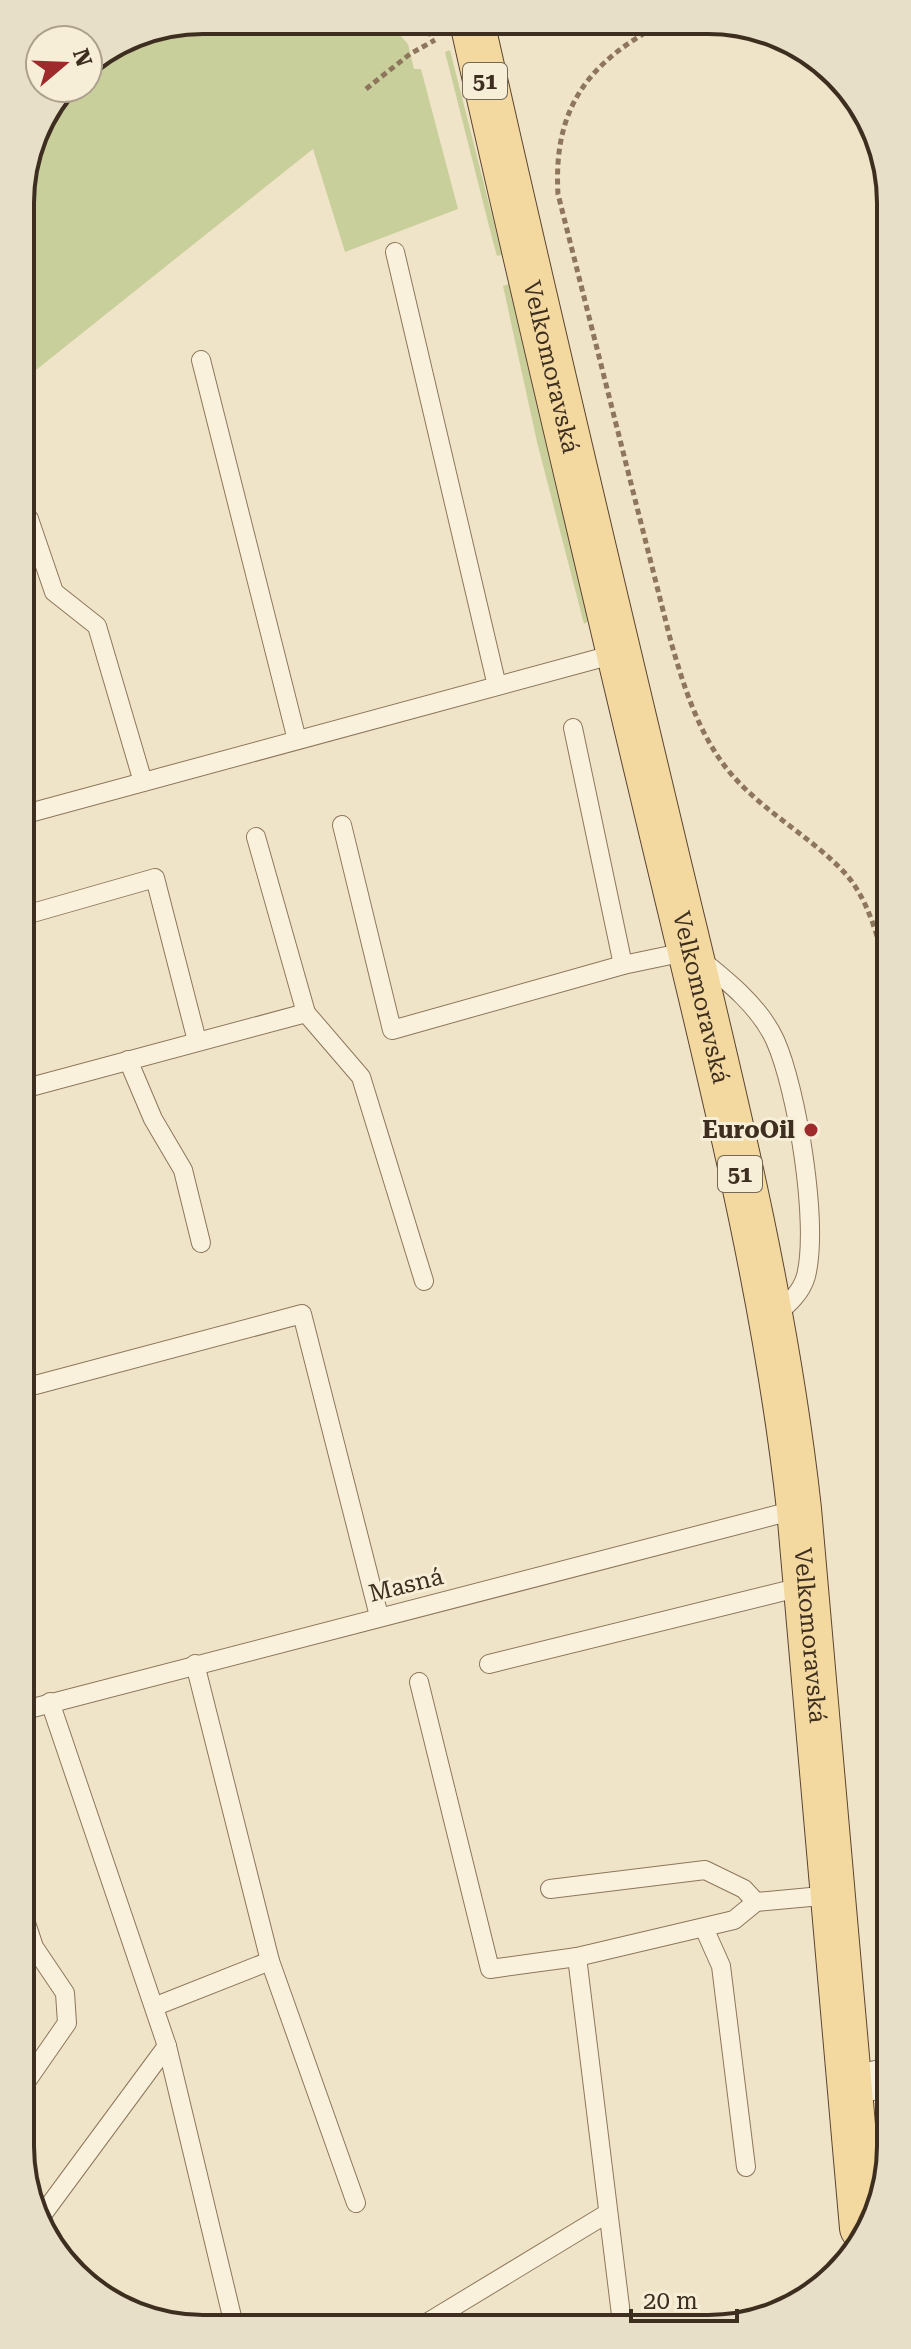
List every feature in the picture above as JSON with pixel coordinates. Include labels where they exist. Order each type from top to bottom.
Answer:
[{"type":"main road","name":"Velkomoravská","points":[[475,34],[690,951],[772,1318],[788,1409],[799,1509],[861,2217]]},
{"type":"street","points":[[849,2086],[877,2080]]},
{"type":"lane","points":[[395,252],[497,686]]},
{"type":"lane","points":[[201,360],[297,740]]},
{"type":"lane","points":[[34,534],[54,592],[97,626],[143,782]]},
{"type":"lane","points":[[34,812],[619,653]]},
{"type":"lane","points":[[573,728],[623,965]]},
{"type":"lane","points":[[342,825],[392,1030],[623,965],[690,951],[750,1003],[774,1038],[787,1077],[805,1176],[810,1236],[806,1277],[794,1299],[772,1318]]},
{"type":"lane","points":[[256,837],[306,1013],[361,1077],[424,1281]]},
{"type":"lane","points":[[34,913],[155,878],[197,1041]]},
{"type":"lane","points":[[34,1086],[306,1013]]},
{"type":"lane","points":[[128,1060],[153,1119],[183,1170],[201,1243]]},
{"type":"lane","points":[[34,1385],[302,1314],[379,1616]]},
{"type":"lane","name":"Masná","points":[[34,1707],[799,1509]]},
{"type":"lane","points":[[489,1664],[805,1586]]},
{"type":"lane","points":[[195,1664],[270,1961],[356,2203]]},
{"type":"lane","points":[[419,1682],[490,1969],[577,1957],[704,1928],[734,1920],[756,1902],[832,1895]]},
{"type":"lane","points":[[50,1702],[156,2006],[232,2315]]},
{"type":"lane","points":[[550,1889],[705,1870],[744,1889],[756,1902]]},
{"type":"lane","points":[[704,1928],[721,1966],[746,2167]]},
{"type":"lane","points":[[34,1947],[65,1993],[67,2023],[34,2070]]},
{"type":"lane","points":[[577,1957],[621,2315]]},
{"type":"lane","points":[[156,2006],[270,1961]]},
{"type":"lane","points":[[48,2214],[167,2046]]},
{"type":"lane","points":[[440,2315],[608,2213]]},
{"type":"path","points":[[647,34],[598,69],[575,97],[559,139],[558,194],[671,642],[693,710],[726,768],[758,803],[822,852],[852,882],[877,940]]},
{"type":"path","points":[[366,89],[410,54]]},
{"type":"green space","points":[[192,34],[399,34],[408,44],[414,69],[421,69],[458,209],[345,252],[313,149],[34,372],[34,192],[40,159],[66,104],[104,104],[104,66],[128,51],[170,37]]},
{"type":"green space","points":[[450,50],[502,255],[497,256],[492,238],[445,52]]},
{"type":"green space","points":[[509,284],[591,619],[584,624],[537,442],[503,286]]},
{"type":"place","name":"EuroOil","points":[[811,1130]]}]
